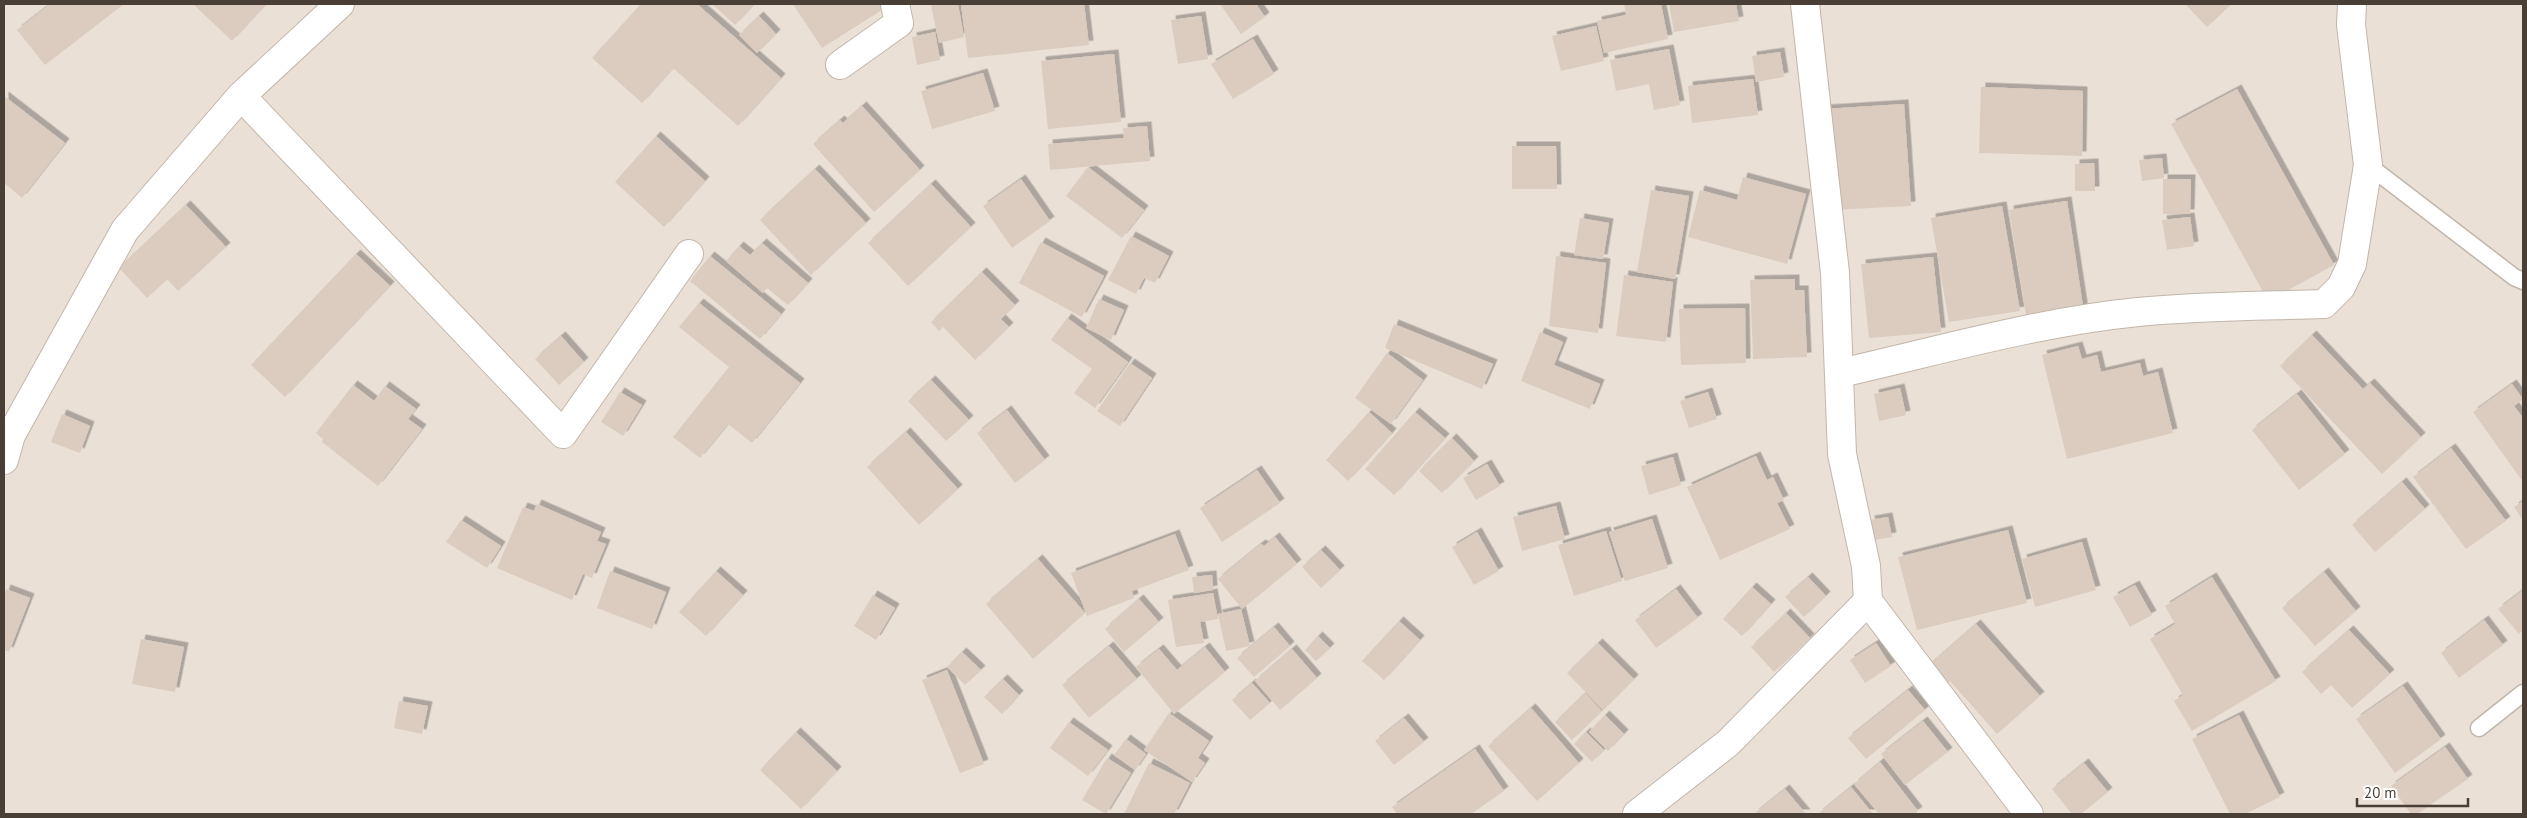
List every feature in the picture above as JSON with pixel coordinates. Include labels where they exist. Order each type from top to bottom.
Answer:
[{"type":"street","points":[[4,460],[11,435],[125,230],[241,96],[340,4]]},
{"type":"street","points":[[840,65],[899,23],[895,4]]},
{"type":"street","points":[[1805,4],[1835,273],[1842,454],[1866,566],[1868,601],[2030,814]]},
{"type":"street","points":[[1840,373],[2059,324],[2137,312],[2212,307],[2324,304],[2341,287],[2352,264],[2368,165],[2351,25],[2352,4]]},
{"type":"street","points":[[241,96],[563,434],[689,254]]},
{"type":"street","points":[[1637,814],[1728,743],[1868,601]]},
{"type":"lane","points":[[2368,165],[2514,278],[2523,281]]},
{"type":"lane","points":[[2479,728],[2523,693]]},
{"type":"shaded area","points":[[4,4],[2523,4],[2523,814],[4,814]]},
{"type":"building","points":[[50,4],[124,4],[45,65],[17,30]]},
{"type":"building","points":[[193,4],[266,4],[232,41]]},
{"type":"building","points":[[641,4],[697,4],[781,78],[738,126],[673,68],[642,103],[592,58]]},
{"type":"building","points":[[712,4],[754,4],[735,25]]},
{"type":"building","points":[[793,4],[882,4],[885,8],[822,48]]},
{"type":"building","points":[[958,4],[964,37],[939,43],[931,5]]},
{"type":"building","points":[[961,4],[1084,4],[1089,45],[968,58]]},
{"type":"building","points":[[1220,4],[1256,4],[1265,17],[1241,34]]},
{"type":"building","points":[[1624,4],[1661,4],[1668,39],[1604,53],[1597,21],[1626,15]]},
{"type":"building","points":[[1669,4],[1736,4],[1739,21],[1674,32]]},
{"type":"building","points":[[2185,4],[2231,4],[2207,27]]},
{"type":"building","points":[[759,16],[776,34],[757,53],[739,35]]},
{"type":"building","points":[[1201,16],[1208,59],[1178,64],[1171,20]]},
{"type":"building","points":[[1596,26],[1604,61],[1561,71],[1552,36]]},
{"type":"building","points":[[935,32],[940,60],[917,65],[912,37]]},
{"type":"building","points":[[1253,39],[1274,74],[1233,99],[1211,64]]},
{"type":"building","points":[[1669,49],[1680,105],[1654,110],[1649,84],[1616,91],[1610,60]]},
{"type":"building","points":[[1780,52],[1784,77],[1756,82],[1752,56]]},
{"type":"building","points":[[1114,54],[1121,122],[1048,129],[1041,61]]},
{"type":"building","points":[[983,73],[995,111],[932,129],[921,91]]},
{"type":"building","points":[[1753,79],[1758,115],[1692,123],[1688,86]]},
{"type":"building","points":[[1981,87],[2083,91],[2082,156],[1979,153]]},
{"type":"building","points":[[2237,89],[2334,265],[2268,301],[2171,124]]},
{"type":"building","points":[[4,96],[65,143],[22,198],[4,183]]},
{"type":"building","points":[[1904,104],[1911,206],[1832,210],[1825,109]]},
{"type":"building","points":[[862,106],[920,170],[874,212],[813,144],[840,120],[843,123]]},
{"type":"building","points":[[1147,126],[1150,161],[1050,170],[1048,144],[1124,138],[1123,128]]},
{"type":"building","points":[[656,136],[705,181],[664,227],[615,182]]},
{"type":"building","points":[[1512,146],[1556,146],[1557,189],[1512,189]]},
{"type":"building","points":[[2162,158],[2164,178],[2142,181],[2139,160]]},
{"type":"building","points":[[2094,163],[2095,191],[2075,191],[2075,164]]},
{"type":"building","points":[[1088,167],[1144,210],[1122,238],[1066,196]]},
{"type":"building","points":[[815,169],[866,223],[811,275],[760,220]]},
{"type":"building","points":[[1743,177],[1806,194],[1787,264],[1688,237],[1700,190],[1737,200]]},
{"type":"building","points":[[1021,179],[1050,221],[1012,248],[983,206]]},
{"type":"building","points":[[2163,179],[2191,179],[2190,214],[2163,214]]},
{"type":"building","points":[[931,184],[971,227],[908,286],[868,243]]},
{"type":"building","points":[[1651,190],[1689,196],[1675,279],[1637,272]]},
{"type":"building","points":[[2067,201],[2084,313],[2027,321],[2009,210]]},
{"type":"building","points":[[186,205],[226,247],[178,291],[167,279],[147,298],[119,268]]},
{"type":"building","points":[[2002,206],[2020,311],[1949,322],[1931,218]]},
{"type":"building","points":[[2190,217],[2194,246],[2167,250],[2162,220]]},
{"type":"building","points":[[1580,218],[1609,223],[1603,259],[1574,255]]},
{"type":"building","points":[[1131,236],[1169,256],[1155,283],[1144,278],[1136,294],[1108,280]]},
{"type":"building","points":[[1041,242],[1104,276],[1082,317],[1019,283]]},
{"type":"building","points":[[762,243],[808,283],[788,305],[767,288],[763,293],[726,261],[739,246],[750,255]]},
{"type":"building","points":[[356,254],[390,286],[285,397],[251,365]]},
{"type":"building","points":[[710,256],[781,314],[760,339],[690,281]]},
{"type":"building","points":[[1556,256],[1606,263],[1598,333],[1549,326]]},
{"type":"building","points":[[1933,257],[1941,332],[1869,338],[1861,264]]},
{"type":"building","points":[[982,272],[1015,305],[1001,319],[1009,327],[975,360],[943,327],[939,331],[931,322]]},
{"type":"building","points":[[1624,275],[1673,282],[1666,342],[1616,336]]},
{"type":"building","points":[[1795,279],[1795,290],[1804,290],[1807,357],[1753,359],[1750,280]]},
{"type":"building","points":[[1099,299],[1124,310],[1111,340],[1086,328]]},
{"type":"building","points":[[699,303],[800,383],[752,443],[728,424],[700,458],[673,437],[729,367],[679,327]]},
{"type":"building","points":[[1745,308],[1746,363],[1681,365],[1679,309]]},
{"type":"building","points":[[1067,318],[1128,362],[1095,408],[1074,393],[1092,369],[1051,340]]},
{"type":"building","points":[[1394,324],[1493,364],[1482,389],[1385,348]]},
{"type":"building","points":[[1540,332],[1563,342],[1554,365],[1600,384],[1590,409],[1521,381]]},
{"type":"building","points":[[2312,335],[2363,389],[2370,383],[2421,437],[2382,474],[2280,366]]},
{"type":"building","points":[[561,336],[584,362],[559,385],[535,359]]},
{"type":"building","points":[[2078,346],[2082,359],[2097,355],[2101,372],[2140,363],[2143,376],[2158,372],[2173,433],[2067,459],[2042,355]]},
{"type":"building","points":[[1387,353],[1423,380],[1391,424],[1355,398]]},
{"type":"building","points":[[1130,363],[1152,378],[1120,426],[1097,411]]},
{"type":"building","points":[[931,380],[969,420],[946,441],[908,401]]},
{"type":"building","points":[[2512,384],[2523,399],[2514,406],[2523,418],[2523,482],[2473,412]]},
{"type":"building","points":[[353,385],[374,401],[385,386],[416,409],[408,419],[422,429],[378,486],[322,442],[323,439],[316,433]]},
{"type":"building","points":[[1900,388],[1906,415],[1879,421],[1874,394]]},
{"type":"building","points":[[620,392],[642,405],[623,436],[601,422]]},
{"type":"building","points":[[1708,392],[1717,419],[1689,428],[1680,401]]},
{"type":"building","points":[[2297,394],[2345,454],[2299,490],[2252,430]]},
{"type":"building","points":[[1007,410],[1045,460],[1015,483],[977,433]]},
{"type":"building","points":[[1369,412],[1392,433],[1348,481],[1326,460]]},
{"type":"building","points":[[1415,412],[1445,438],[1394,495],[1365,469]]},
{"type":"building","points":[[62,414],[90,426],[80,453],[51,442]]},
{"type":"building","points":[[906,432],[958,489],[919,525],[867,467]]},
{"type":"building","points":[[1452,438],[1474,461],[1442,493],[1419,471]]},
{"type":"building","points":[[2451,448],[2506,521],[2466,549],[2413,477]]},
{"type":"building","points":[[1756,456],[1767,480],[1773,477],[1784,500],[1777,503],[1790,529],[1720,560],[1687,487]]},
{"type":"building","points":[[1673,457],[1681,485],[1649,495],[1641,466]]},
{"type":"building","points":[[1487,464],[1500,486],[1476,500],[1463,478]]},
{"type":"building","points":[[1257,470],[1280,503],[1222,542],[1200,508]]},
{"type":"building","points":[[2402,482],[2425,509],[2375,552],[2352,525]]},
{"type":"building","points":[[2523,501],[2523,520],[2514,507]]},
{"type":"building","points":[[537,504],[601,532],[597,541],[606,544],[592,578],[583,574],[572,600],[497,568],[523,507],[534,511]]},
{"type":"building","points":[[1556,506],[1565,539],[1522,551],[1513,517]]},
{"type":"building","points":[[1888,517],[1892,537],[1874,540],[1870,520]]},
{"type":"building","points":[[1652,519],[1668,568],[1625,581],[1609,532]]},
{"type":"building","points":[[461,520],[501,546],[487,568],[446,542]]},
{"type":"building","points":[[2008,530],[2027,603],[1917,630],[1898,557]]},
{"type":"building","points":[[1606,531],[1622,581],[1574,596],[1558,545]]},
{"type":"building","points":[[1477,532],[1499,571],[1474,585],[1452,547]]},
{"type":"building","points":[[1175,534],[1189,570],[1132,591],[1134,598],[1087,616],[1071,573]]},
{"type":"building","points":[[1275,537],[1297,564],[1242,609],[1218,579],[1261,544],[1264,546]]},
{"type":"building","points":[[2082,542],[2096,590],[2035,607],[2022,559]]},
{"type":"building","points":[[1321,550],[1340,570],[1321,588],[1302,567]]},
{"type":"building","points":[[1038,559],[1085,613],[1033,659],[986,604]]},
{"type":"building","points":[[610,571],[666,592],[652,629],[597,608]]},
{"type":"building","points":[[716,571],[743,595],[706,636],[679,612]]},
{"type":"building","points":[[2324,572],[2356,611],[2315,646],[2282,608]]},
{"type":"building","points":[[1212,575],[1213,590],[1194,593],[1192,577]]},
{"type":"building","points":[[1808,577],[1826,596],[1804,617],[1785,597]]},
{"type":"building","points":[[2212,577],[2276,681],[2192,731],[2174,701],[2183,695],[2150,639],[2175,624],[2165,606]]},
{"type":"building","points":[[2135,585],[2152,615],[2130,627],[2113,597]]},
{"type":"building","points":[[1752,587],[1771,604],[1742,636],[1723,619]]},
{"type":"building","points":[[6,589],[30,598],[9,652],[4,650],[4,596]]},
{"type":"building","points":[[1676,589],[1698,618],[1656,648],[1635,620]]},
{"type":"building","points":[[2523,590],[2523,630],[2519,634],[2498,609]]},
{"type":"building","points":[[1213,593],[1218,619],[1200,622],[1204,643],[1176,647],[1168,600]]},
{"type":"building","points":[[873,595],[895,608],[876,640],[854,626]]},
{"type":"building","points":[[1139,599],[1159,622],[1124,652],[1105,629]]},
{"type":"building","points":[[1241,609],[1250,646],[1226,651],[1218,614]]},
{"type":"building","points":[[1786,613],[1810,638],[1774,672],[1751,647]]},
{"type":"building","points":[[2484,620],[2503,645],[2459,678],[2441,653]]},
{"type":"building","points":[[1399,621],[1420,640],[1384,680],[1362,661]]},
{"type":"building","points":[[1976,624],[2040,696],[1997,734],[1950,681],[1945,685],[1928,666]]},
{"type":"building","points":[[1274,627],[1290,646],[1254,677],[1237,658]]},
{"type":"building","points":[[2349,630],[2390,674],[2352,708],[2331,685],[2321,694],[2302,672]]},
{"type":"building","points":[[1318,636],[1330,648],[1316,661],[1305,650]]},
{"type":"building","points":[[141,639],[184,647],[175,692],[132,684]]},
{"type":"building","points":[[1598,643],[1634,679],[1603,710],[1567,673]]},
{"type":"building","points":[[1876,643],[1891,666],[1865,683],[1850,660]]},
{"type":"building","points":[[1109,646],[1137,679],[1089,718],[1062,685]]},
{"type":"building","points":[[1205,647],[1225,672],[1174,714],[1136,667],[1159,649],[1177,670]]},
{"type":"building","points":[[1292,649],[1317,678],[1280,710],[1255,681]]},
{"type":"building","points":[[962,652],[981,670],[965,685],[947,667]]},
{"type":"building","points":[[947,670],[984,764],[960,773],[922,680]]},
{"type":"building","points":[[1003,679],[1019,695],[1002,714],[984,697]]},
{"type":"building","points":[[1252,683],[1270,703],[1250,720],[1232,700]]},
{"type":"building","points":[[2403,686],[2441,739],[2395,773],[2356,719]]},
{"type":"building","points":[[1908,690],[1925,710],[1866,759],[1848,738]]},
{"type":"building","points":[[1585,693],[1602,711],[1572,740],[1555,722]]},
{"type":"building","points":[[399,701],[428,706],[422,734],[394,728]]},
{"type":"building","points":[[1531,708],[1579,763],[1537,801],[1488,746]]},
{"type":"building","points":[[1169,713],[1209,741],[1198,758],[1205,763],[1192,782],[1144,750]]},
{"type":"building","points":[[1605,715],[1624,734],[1608,751],[1589,732]]},
{"type":"building","points":[[2239,715],[2280,797],[2245,814],[2230,814],[2192,739]]},
{"type":"building","points":[[1404,718],[1424,742],[1394,765],[1375,741]]},
{"type":"building","points":[[1923,721],[1948,752],[1905,785],[1881,754]]},
{"type":"building","points":[[1069,722],[1108,750],[1088,776],[1050,748]]},
{"type":"building","points":[[796,732],[837,771],[801,809],[760,770]]},
{"type":"building","points":[[1586,732],[1604,750],[1592,762],[1574,744]]},
{"type":"building","points":[[1126,739],[1146,754],[1135,770],[1114,755]]},
{"type":"building","points":[[2445,747],[2468,779],[2417,814],[2411,814],[2391,786]]},
{"type":"building","points":[[1475,749],[1504,791],[1471,814],[1397,814],[1392,807]]},
{"type":"building","points":[[1107,758],[1131,773],[1106,814],[1082,800]]},
{"type":"building","points":[[1880,762],[1918,811],[1914,814],[1879,814],[1854,784]]},
{"type":"building","points":[[1149,763],[1190,783],[1174,814],[1124,814]]},
{"type":"building","points":[[2084,763],[2108,792],[2081,814],[2072,814],[2052,789]]},
{"type":"building","points":[[1851,787],[1873,814],[1818,814]]},
{"type":"building","points":[[1785,789],[1806,814],[1754,814]]}]
